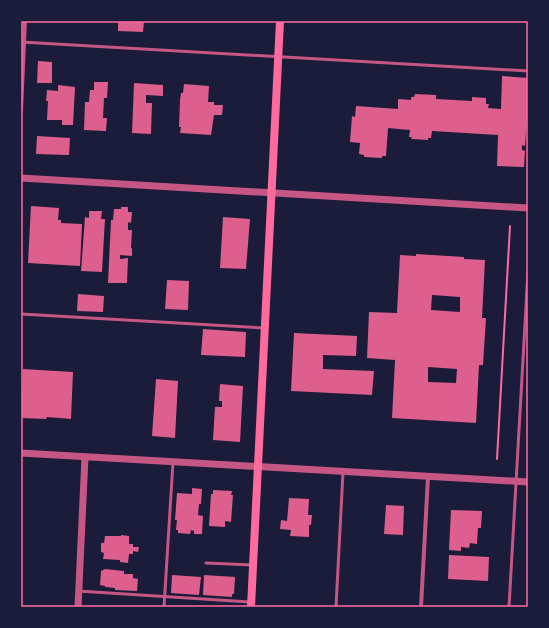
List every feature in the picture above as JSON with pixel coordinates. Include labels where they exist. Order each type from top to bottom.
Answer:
[{"type":"main road","points":[[251,604],[280,21]]},
{"type":"street","points":[[21,110],[25,21]]},
{"type":"street","points":[[21,178],[528,208]]},
{"type":"street","points":[[21,453],[528,482]]},
{"type":"street","points":[[78,607],[85,457]]},
{"type":"street","points":[[421,607],[428,477]]},
{"type":"lane","points":[[23,42],[528,71]]},
{"type":"lane","points":[[509,607],[528,271]]},
{"type":"lane","points":[[21,314],[264,328]]},
{"type":"lane","points":[[164,607],[173,462]]},
{"type":"lane","points":[[336,607],[343,472]]},
{"type":"lane","points":[[206,563],[253,565]]},
{"type":"lane","points":[[78,591],[165,596],[251,604]]},
{"type":"path","points":[[497,459],[510,226]]},
{"type":"building","points":[[118,21],[144,21],[143,32],[118,31]]},
{"type":"building","points":[[38,61],[52,62],[52,83],[37,83]]},
{"type":"building","points":[[502,76],[528,78],[528,106],[525,146],[522,145],[522,150],[525,151],[524,167],[497,166],[498,135],[432,131],[431,138],[428,138],[428,140],[411,139],[412,137],[409,137],[410,130],[388,128],[386,156],[382,156],[382,158],[364,157],[364,155],[359,154],[360,143],[350,142],[352,116],[355,117],[356,106],[398,109],[398,99],[411,100],[411,97],[414,97],[415,94],[436,95],[436,99],[472,101],[472,97],[486,98],[486,104],[489,104],[488,108],[501,109]]},
{"type":"building","points":[[94,82],[108,82],[107,98],[104,98],[103,118],[107,118],[106,131],[84,130],[85,102],[89,102],[90,90],[94,90]]},
{"type":"building","points":[[134,83],[163,85],[163,96],[146,95],[146,103],[152,103],[151,134],[132,133]]},
{"type":"building","points":[[184,84],[209,86],[208,102],[214,102],[214,105],[223,105],[222,115],[214,115],[211,135],[180,133],[180,100],[181,93],[183,93]]},
{"type":"building","points":[[58,85],[75,87],[73,125],[62,125],[62,120],[47,120],[47,90],[58,91]]},
{"type":"building","points":[[37,136],[70,138],[69,155],[36,154]]},
{"type":"building","points":[[31,206],[59,208],[58,220],[61,220],[61,223],[82,224],[80,266],[28,263]]},
{"type":"building","points":[[121,207],[128,207],[128,212],[132,212],[131,223],[128,222],[128,230],[132,230],[132,256],[120,255],[120,259],[128,258],[127,283],[108,283],[111,220],[113,220],[114,209],[121,209]]},
{"type":"building","points":[[89,211],[102,211],[101,219],[105,219],[102,272],[81,271],[85,217],[89,218]]},
{"type":"building","points":[[223,217],[250,219],[246,269],[220,268]]},
{"type":"building","points":[[416,254],[485,260],[482,318],[486,318],[483,365],[479,365],[476,423],[392,418],[395,360],[367,358],[369,312],[397,313],[400,255],[416,256]],"holes":[[[432,295],[460,297],[460,312],[431,310]],[[428,367],[457,369],[456,383],[428,382]]]},
{"type":"building","points":[[167,280],[189,281],[188,310],[165,309]]},
{"type":"building","points":[[78,294],[104,296],[103,312],[77,311]]},
{"type":"building","points":[[203,329],[246,332],[245,357],[201,355]]},
{"type":"building","points":[[294,333],[357,336],[356,356],[323,355],[323,369],[374,371],[372,395],[291,391]]},
{"type":"building","points":[[23,369],[73,372],[71,419],[47,417],[46,419],[21,418]]},
{"type":"building","points":[[156,379],[178,381],[175,438],[152,436]]},
{"type":"building","points":[[220,384],[243,386],[240,442],[213,440],[215,407],[222,407],[222,401],[219,401]]},
{"type":"building","points":[[192,488],[202,489],[201,504],[199,504],[198,515],[203,516],[202,534],[194,534],[194,531],[191,530],[190,534],[178,533],[178,530],[176,530],[177,520],[175,520],[177,493],[192,494]]},
{"type":"building","points":[[213,490],[232,491],[231,522],[225,521],[225,527],[209,526],[211,494],[213,494]]},
{"type":"building","points":[[289,498],[309,499],[308,515],[312,515],[311,525],[309,525],[309,537],[290,536],[291,530],[280,529],[281,520],[287,521]]},
{"type":"building","points":[[386,505],[404,506],[403,535],[384,534]]},
{"type":"building","points":[[451,510],[482,511],[481,528],[478,528],[477,544],[470,543],[469,548],[461,547],[461,551],[449,550]]},
{"type":"building","points":[[105,536],[129,536],[129,544],[133,544],[133,547],[139,547],[138,552],[133,551],[133,554],[129,554],[128,563],[120,562],[120,560],[103,559],[104,553],[101,552],[101,543],[104,543]]},
{"type":"building","points":[[449,555],[489,557],[488,581],[448,579]]},
{"type":"building","points":[[105,569],[124,571],[124,574],[133,574],[133,578],[138,579],[137,591],[115,590],[115,588],[100,585],[101,571]]},
{"type":"building","points":[[172,575],[201,577],[199,595],[171,593]]},
{"type":"building","points":[[204,575],[235,577],[234,594],[232,594],[232,597],[203,595]]}]
